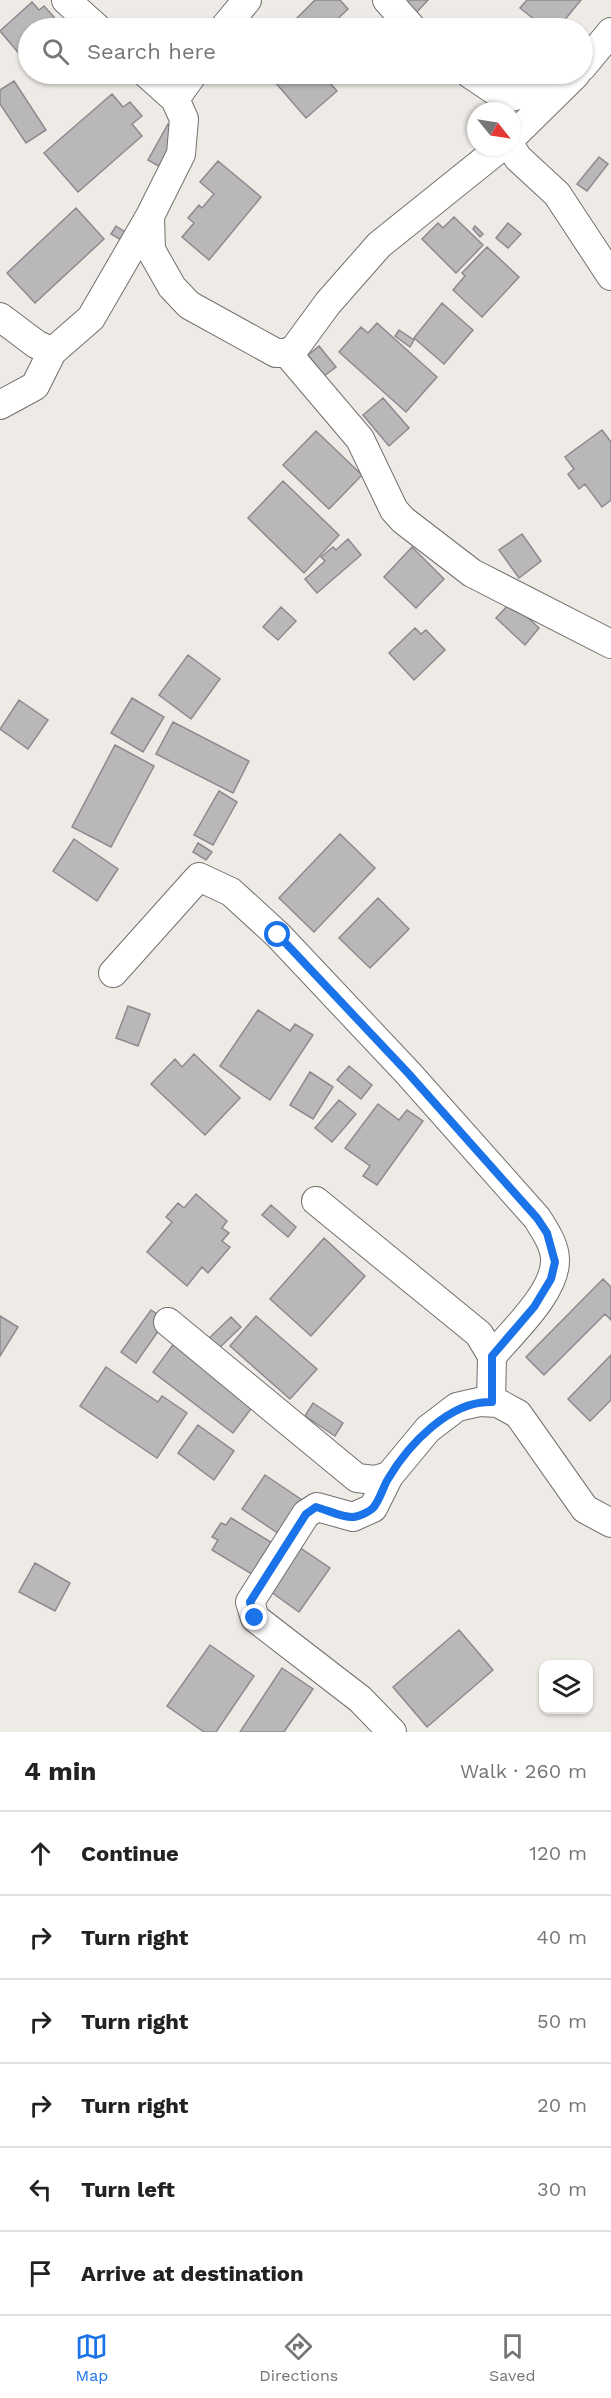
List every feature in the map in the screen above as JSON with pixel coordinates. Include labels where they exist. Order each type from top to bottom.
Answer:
[{"type":"street","points":[[66,0],[86,18]]},
{"type":"street","points":[[232,18],[247,0]]},
{"type":"street","points":[[387,0],[403,18]]},
{"type":"street","points":[[593,54],[611,32]]},
{"type":"street","points":[[0,405],[35,386],[52,352],[91,318],[150,216],[181,154],[184,119],[175,99],[158,84]]},
{"type":"street","points":[[175,99],[186,84]]},
{"type":"street","points":[[485,84],[506,98],[515,96],[529,84]]},
{"type":"street","points":[[521,128],[566,84]]},
{"type":"street","points":[[150,216],[151,250],[171,287],[189,305],[276,353],[287,353],[295,348],[328,303],[379,245],[490,156]]},
{"type":"street","points":[[517,156],[557,194],[611,276]]},
{"type":"street","points":[[0,317],[36,344],[52,352]]},
{"type":"street","points":[[287,353],[360,440],[394,510],[404,520],[472,573],[611,644]]},
{"type":"street","points":[[113,972],[199,877],[231,892],[278,935],[408,1073],[537,1218],[547,1233],[555,1262],[551,1279],[534,1307],[492,1356]]},
{"type":"street","points":[[316,1201],[479,1334],[492,1356],[492,1402]]},
{"type":"street","points":[[168,1322],[357,1478],[375,1480],[389,1476]]},
{"type":"street","points":[[392,1732],[360,1699],[255,1618],[250,1602],[306,1514],[316,1507],[353,1517],[373,1508],[389,1476],[428,1429],[457,1407],[479,1402],[492,1402],[518,1414],[585,1509],[611,1523]]},
{"type":"building","points":[[315,0],[340,0],[348,9],[339,18],[297,18]]},
{"type":"building","points":[[410,0],[428,0],[414,15],[404,6]]},
{"type":"building","points":[[527,0],[581,0],[566,18],[532,18],[520,8]]},
{"type":"building","points":[[32,2],[39,10],[44,6],[54,17],[18,18],[18,52],[0,31]]},
{"type":"building","points":[[14,81],[46,130],[26,143],[0,104],[0,90]]},
{"type":"building","points":[[277,84],[331,84],[337,91],[306,118]]},
{"type":"building","points":[[500,84],[523,84],[511,95]]},
{"type":"building","points":[[112,94],[123,107],[130,102],[142,116],[132,124],[142,136],[78,192],[44,153]]},
{"type":"building","points":[[168,124],[180,131],[160,167],[148,160]]},
{"type":"building","points":[[599,157],[608,164],[587,191],[577,184]]},
{"type":"building","points":[[218,161],[261,197],[209,260],[182,237],[194,223],[188,218],[199,205],[202,208],[214,194],[200,182]]},
{"type":"building","points":[[76,208],[104,239],[35,303],[7,273]]},
{"type":"building","points":[[454,217],[483,245],[456,273],[422,239],[438,223],[443,228]]},
{"type":"building","points":[[508,223],[521,234],[508,248],[496,238]]},
{"type":"building","points":[[116,226],[128,234],[123,241],[111,234]]},
{"type":"building","points":[[475,226],[483,234],[480,237],[473,229]]},
{"type":"building","points":[[487,247],[519,277],[482,317],[453,290],[465,276],[462,273]]},
{"type":"building","points":[[442,303],[473,330],[444,364],[414,338]]},
{"type":"building","points":[[377,323],[437,377],[406,412],[339,352],[361,327],[368,333]]},
{"type":"building","points":[[399,330],[414,340],[410,347],[395,336]]},
{"type":"building","points":[[319,346],[336,367],[324,376],[308,355]]},
{"type":"building","points":[[383,398],[409,428],[389,446],[363,415]]},
{"type":"building","points":[[602,430],[611,442],[611,500],[602,507],[585,484],[579,489],[568,474],[574,469],[565,457]]},
{"type":"building","points":[[316,431],[362,475],[329,509],[283,465]]},
{"type":"building","points":[[283,481],[339,535],[304,573],[248,518]]},
{"type":"building","points":[[522,534],[541,561],[519,578],[499,550]]},
{"type":"building","points":[[348,539],[361,555],[317,593],[305,579],[325,561],[321,557],[333,547],[336,550]]},
{"type":"building","points":[[412,547],[444,579],[416,608],[384,577]]},
{"type":"building","points":[[511,602],[539,628],[525,645],[496,618]]},
{"type":"building","points":[[281,607],[296,621],[278,640],[263,627]]},
{"type":"building","points":[[415,628],[421,634],[426,630],[445,650],[414,680],[389,653]]},
{"type":"building","points":[[188,655],[220,679],[191,719],[159,695]]},
{"type":"building","points":[[132,698],[164,717],[143,752],[111,733]]},
{"type":"building","points":[[19,700],[48,720],[28,749],[0,729]]},
{"type":"building","points":[[173,722],[249,761],[233,793],[156,754]]},
{"type":"building","points":[[115,745],[154,766],[111,847],[72,827]]},
{"type":"building","points":[[219,791],[237,802],[213,845],[194,835]]},
{"type":"building","points":[[340,834],[375,868],[314,932],[279,898]]},
{"type":"building","points":[[74,839],[118,869],[97,901],[53,871]]},
{"type":"building","points":[[198,843],[212,852],[206,860],[193,852]]},
{"type":"building","points":[[378,898],[409,929],[370,968],[339,938]]},
{"type":"building","points":[[128,1006],[150,1014],[138,1046],[116,1038]]},
{"type":"building","points":[[258,1010],[290,1031],[295,1024],[313,1035],[270,1100],[220,1066]]},
{"type":"building","points":[[194,1054],[240,1098],[205,1135],[151,1084],[175,1059],[182,1067]]},
{"type":"building","points":[[349,1066],[372,1085],[361,1099],[337,1080]]},
{"type":"building","points":[[310,1072],[333,1087],[313,1119],[290,1105]]},
{"type":"building","points":[[339,1100],[356,1114],[332,1142],[315,1128]]},
{"type":"building","points":[[378,1104],[399,1120],[407,1110],[423,1121],[377,1185],[363,1176],[370,1166],[345,1148]]},
{"type":"building","points":[[196,1194],[227,1221],[222,1228],[229,1233],[222,1241],[230,1247],[208,1273],[202,1267],[187,1286],[147,1252],[172,1222],[166,1217],[178,1203],[184,1208]]},
{"type":"building","points":[[271,1205],[296,1227],[288,1237],[262,1215]]},
{"type":"building","points":[[324,1238],[365,1276],[311,1336],[270,1299]]},
{"type":"building","points":[[603,1279],[611,1287],[611,1320],[605,1314],[544,1375],[526,1357]]},
{"type":"building","points":[[151,1310],[166,1320],[136,1363],[121,1352]]},
{"type":"building","points":[[0,1316],[18,1327],[0,1356]]},
{"type":"building","points":[[256,1316],[317,1369],[290,1399],[230,1346]]},
{"type":"building","points":[[231,1317],[241,1327],[213,1354],[203,1344]]},
{"type":"building","points":[[178,1338],[259,1398],[233,1433],[153,1372]]},
{"type":"building","points":[[611,1355],[611,1400],[590,1421],[568,1399]]},
{"type":"building","points":[[106,1367],[158,1402],[162,1396],[187,1413],[157,1458],[80,1406]]},
{"type":"building","points":[[313,1403],[343,1423],[335,1436],[305,1416]]},
{"type":"building","points":[[198,1425],[234,1451],[214,1480],[178,1453]]},
{"type":"building","points":[[265,1475],[308,1504],[285,1538],[242,1509]]},
{"type":"building","points":[[231,1518],[274,1544],[255,1576],[212,1550],[218,1540],[212,1537],[221,1523],[226,1525]]},
{"type":"building","points":[[293,1543],[330,1568],[299,1612],[263,1586]]},
{"type":"building","points":[[35,1563],[70,1583],[55,1611],[19,1592]]},
{"type":"building","points":[[459,1630],[493,1670],[427,1727],[393,1687]]},
{"type":"building","points":[[210,1645],[254,1676],[216,1732],[204,1732],[167,1706]]},
{"type":"building","points":[[282,1668],[313,1689],[284,1732],[240,1732]]},
{"type":"route","points":[[255,1618],[250,1602],[306,1514],[316,1507],[353,1517],[373,1508],[389,1476],[428,1429],[457,1407],[479,1402],[492,1402],[492,1356],[534,1307],[551,1279],[555,1262],[547,1233],[537,1218],[408,1073],[278,935]]}]
